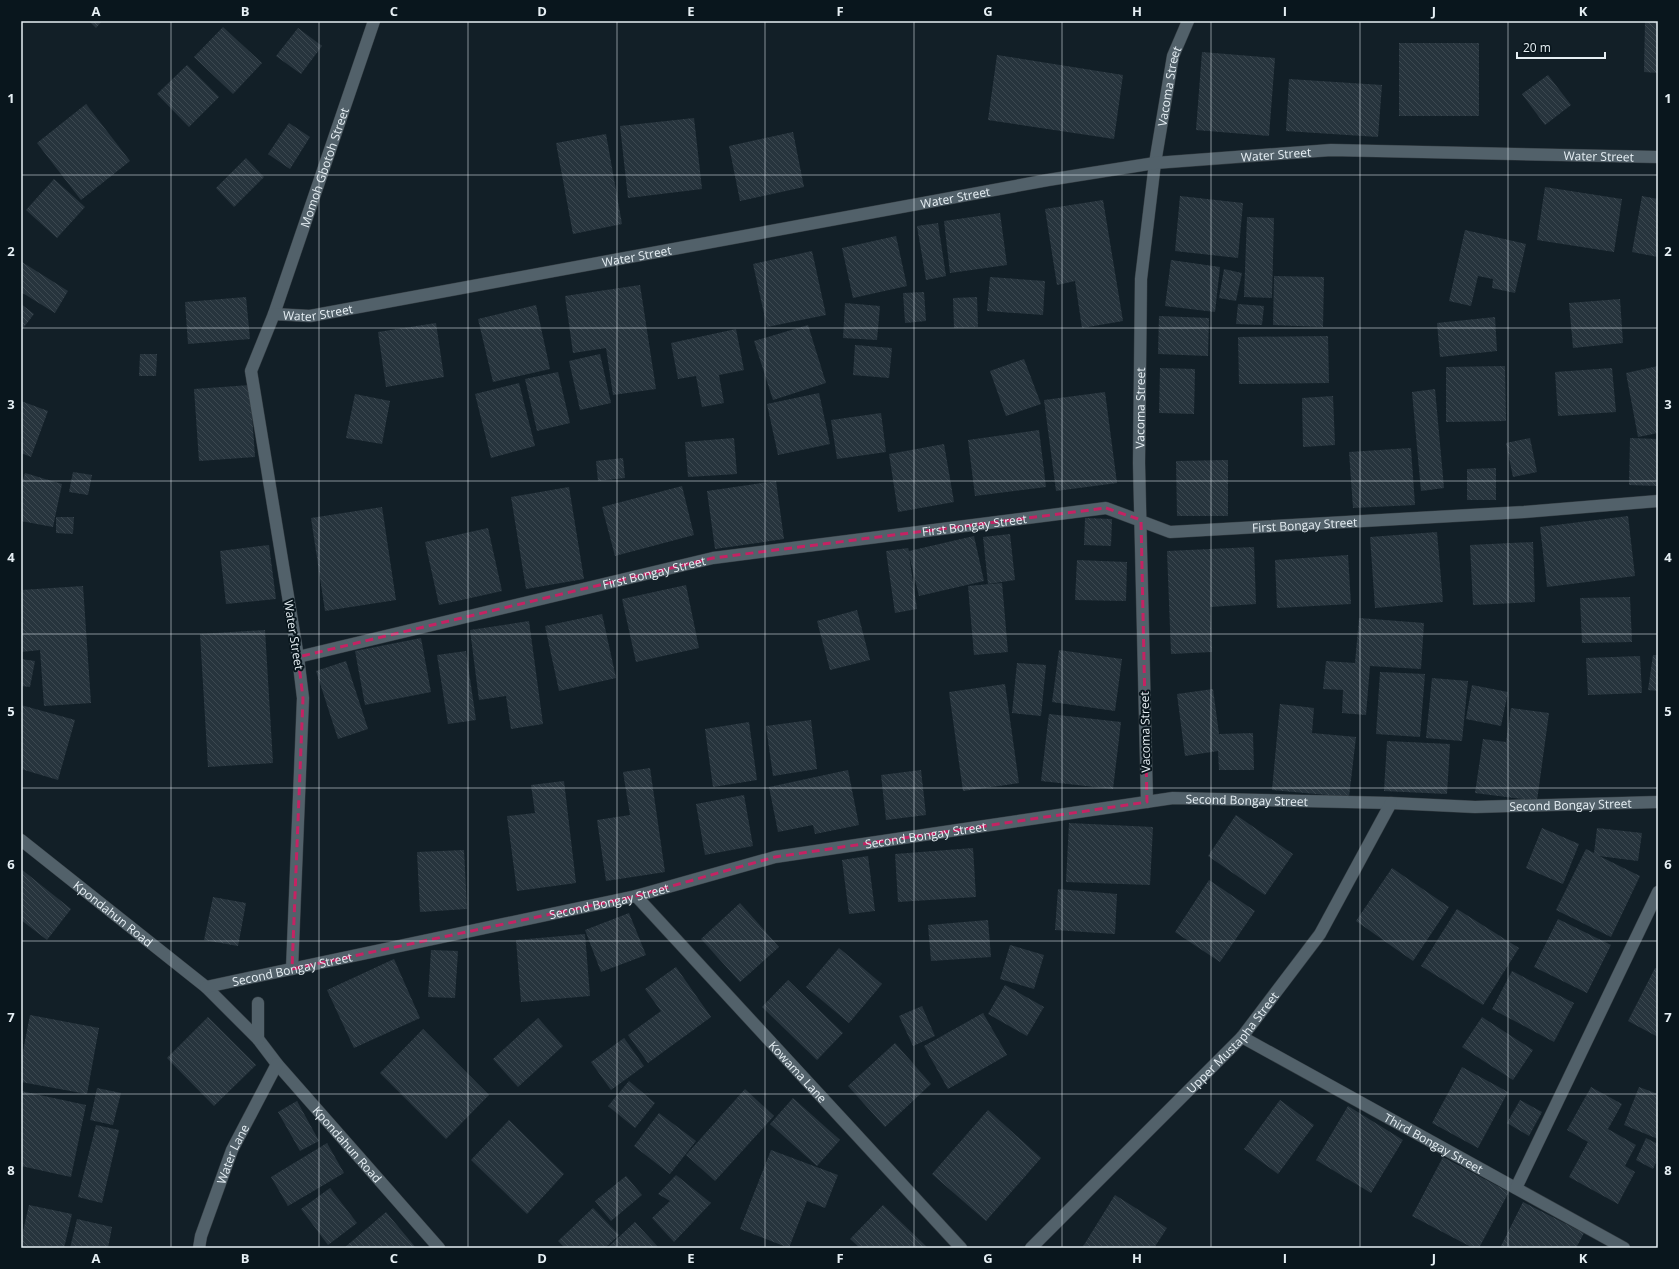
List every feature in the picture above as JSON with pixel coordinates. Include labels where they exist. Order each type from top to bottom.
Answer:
[{"type":"street","name":"Momoh Gbotoh Street","points":[[274,314],[374,21]]},
{"type":"street","name":"Vacoma Street","points":[[1147,802],[1139,463],[1141,279],[1155,163],[1173,56],[1188,21]]},
{"type":"street","name":"Water Street","points":[[292,969],[303,698],[298,657],[252,371],[274,314],[310,316],[1040,181],[1155,163],[1331,150],[1658,157]]},
{"type":"street","name":"First Bongay Street","points":[[298,657],[713,558],[1106,508],[1170,532],[1524,512],[1658,501]]},
{"type":"street","name":"Second Bongay Street","points":[[206,987],[636,896],[775,857],[1173,798],[1391,803],[1474,807],[1658,802]]},
{"type":"street","name":"Upper Mustapha Street","points":[[1031,1248],[1242,1037],[1320,934],[1391,803]]},
{"type":"street","name":"Kpondahun Road","points":[[21,840],[206,987],[258,1039],[277,1064],[439,1248]]},
{"type":"street","points":[[1516,1188],[1658,892]]},
{"type":"street","name":"Kowama Lane","points":[[636,896],[961,1248]]},
{"type":"street","points":[[258,1003],[258,1039]]},
{"type":"street","name":"Third Bongay Street","points":[[1242,1037],[1624,1248]]},
{"type":"street","name":"Water Lane","points":[[199,1248],[201,1236],[232,1150],[277,1064]]},
{"type":"highlighted area","points":[[1106,508],[1141,520],[1147,802],[775,857],[636,896],[292,969],[303,698],[298,657],[713,558]]},
{"type":"building","points":[[89,21],[102,21],[96,28]]},
{"type":"building","points":[[1645,21],[1658,21],[1658,73],[1644,72]]},
{"type":"building","points":[[223,27],[262,63],[233,94],[194,57]]},
{"type":"building","points":[[298,28],[322,46],[301,74],[276,56]]},
{"type":"building","points":[[1399,43],[1479,43],[1479,116],[1399,116]]},
{"type":"building","points":[[1202,52],[1275,58],[1269,136],[1196,130]]},
{"type":"building","points":[[997,55],[1123,75],[1114,139],[988,120]]},
{"type":"building","points":[[187,65],[219,97],[189,127],[157,94]]},
{"type":"building","points":[[1548,75],[1571,105],[1545,125],[1522,94]]},
{"type":"building","points":[[1289,79],[1382,85],[1378,137],[1286,131]]},
{"type":"building","points":[[86,104],[130,161],[81,200],[37,143]]},
{"type":"building","points":[[694,118],[702,189],[628,198],[620,126]]},
{"type":"building","points":[[289,123],[310,137],[290,169],[268,154]]},
{"type":"building","points":[[793,132],[804,187],[740,201],[729,146]]},
{"type":"building","points":[[606,134],[622,224],[573,234],[556,143]]},
{"type":"building","points":[[246,158],[264,177],[234,207],[216,188]]},
{"type":"building","points":[[54,179],[85,207],[57,238],[26,210]]},
{"type":"building","points":[[1545,187],[1622,199],[1614,252],[1537,240]]},
{"type":"building","points":[[1180,196],[1243,203],[1238,258],[1175,251]]},
{"type":"building","points":[[1642,196],[1658,199],[1658,257],[1632,252]]},
{"type":"building","points":[[1103,200],[1123,321],[1082,328],[1075,281],[1057,285],[1045,209]]},
{"type":"building","points":[[1000,213],[1007,265],[950,273],[944,221]]},
{"type":"building","points":[[1247,217],[1274,218],[1272,298],[1244,297]]},
{"type":"building","points":[[938,223],[946,276],[926,280],[917,226]]},
{"type":"building","points":[[1465,230],[1526,244],[1515,293],[1492,288],[1493,279],[1478,276],[1471,306],[1449,301]]},
{"type":"building","points":[[896,236],[907,286],[853,298],[842,248]]},
{"type":"building","points":[[812,251],[826,315],[767,327],[753,264]]},
{"type":"building","points":[[1171,260],[1220,267],[1215,312],[1165,306]]},
{"type":"building","points":[[22,262],[68,291],[55,313],[21,292]]},
{"type":"building","points":[[1224,269],[1242,273],[1236,301],[1219,298]]},
{"type":"building","points":[[1274,276],[1324,277],[1323,327],[1273,325]]},
{"type":"building","points":[[990,277],[1045,281],[1043,315],[987,311]]},
{"type":"building","points":[[640,285],[656,389],[613,395],[606,348],[573,353],[565,296]]},
{"type":"building","points":[[924,292],[926,321],[905,323],[903,293]]},
{"type":"building","points":[[246,297],[250,339],[188,344],[185,302]]},
{"type":"building","points":[[977,297],[978,327],[954,328],[953,298]]},
{"type":"building","points":[[1620,299],[1623,343],[1573,348],[1569,303]]},
{"type":"building","points":[[845,303],[880,306],[877,340],[843,338]]},
{"type":"building","points":[[21,304],[34,314],[21,331]]},
{"type":"building","points":[[1238,304],[1264,306],[1262,325],[1236,324]]},
{"type":"building","points":[[536,305],[550,369],[493,382],[478,319]]},
{"type":"building","points":[[1159,316],[1209,318],[1208,356],[1158,354]]},
{"type":"building","points":[[1495,317],[1497,351],[1440,357],[1437,323]]},
{"type":"building","points":[[436,323],[444,377],[386,387],[378,332]]},
{"type":"building","points":[[808,325],[826,383],[773,400],[754,341]]},
{"type":"building","points":[[736,329],[744,370],[719,375],[724,403],[702,407],[696,376],[678,379],[671,343]]},
{"type":"building","points":[[1328,336],[1329,383],[1239,384],[1238,337]]},
{"type":"building","points":[[855,345],[892,348],[889,378],[853,375]]},
{"type":"building","points":[[140,354],[157,354],[156,376],[139,376]]},
{"type":"building","points":[[600,354],[611,403],[580,410],[569,361]]},
{"type":"building","points":[[1024,359],[1041,404],[1006,416],[990,371]]},
{"type":"building","points":[[1505,366],[1506,421],[1446,422],[1446,367]]},
{"type":"building","points":[[1658,366],[1658,433],[1638,437],[1626,373]]},
{"type":"building","points":[[1160,368],[1195,369],[1194,414],[1159,413]]},
{"type":"building","points":[[1612,368],[1616,412],[1558,416],[1555,372]]},
{"type":"building","points":[[558,372],[570,423],[537,431],[525,379]]},
{"type":"building","points":[[519,383],[535,446],[491,458],[475,394]]},
{"type":"building","points":[[250,385],[255,457],[199,461],[194,389]]},
{"type":"building","points":[[1435,389],[1444,488],[1421,491],[1412,392]]},
{"type":"building","points":[[1105,392],[1117,483],[1056,491],[1044,400]]},
{"type":"building","points":[[819,393],[830,444],[778,455],[767,404]]},
{"type":"building","points":[[355,394],[390,401],[382,444],[346,438]]},
{"type":"building","points":[[1333,396],[1335,445],[1303,447],[1302,398]]},
{"type":"building","points":[[21,401],[48,411],[31,457],[21,453]]},
{"type":"building","points":[[881,413],[886,452],[837,459],[831,420]]},
{"type":"building","points":[[1039,430],[1046,487],[975,496],[968,440]]},
{"type":"building","points":[[734,438],[737,474],[688,477],[685,442]]},
{"type":"building","points":[[1530,438],[1537,472],[1513,477],[1506,443]]},
{"type":"building","points":[[1630,438],[1658,439],[1658,486],[1629,485]]},
{"type":"building","points":[[944,444],[954,502],[898,512],[889,454]]},
{"type":"building","points":[[1411,448],[1415,505],[1353,508],[1349,452]]},
{"type":"building","points":[[623,458],[625,478],[598,481],[596,461]]},
{"type":"building","points":[[1228,460],[1228,516],[1177,516],[1176,461]]},
{"type":"building","points":[[1496,468],[1496,500],[1467,500],[1467,469]]},
{"type":"building","points":[[73,472],[92,475],[88,495],[69,492]]},
{"type":"building","points":[[25,473],[62,484],[53,527],[21,521],[21,486]]},
{"type":"building","points":[[776,481],[784,539],[715,549],[707,491]]},
{"type":"building","points":[[682,486],[694,535],[615,556],[602,507]]},
{"type":"building","points":[[569,487],[584,579],[526,589],[511,497]]},
{"type":"building","points":[[382,507],[396,600],[325,611],[311,518]]},
{"type":"building","points":[[1628,516],[1635,576],[1547,587],[1540,527]]},
{"type":"building","points":[[56,517],[74,517],[73,534],[56,533]]},
{"type":"building","points":[[1085,518],[1112,519],[1111,546],[1084,545]]},
{"type":"building","points":[[488,528],[502,591],[439,605],[425,542]]},
{"type":"building","points":[[1437,532],[1443,602],[1375,608],[1370,537]]},
{"type":"building","points":[[1010,534],[1015,580],[988,584],[983,537]]},
{"type":"building","points":[[974,536],[984,581],[919,596],[909,555],[917,609],[895,613],[886,551],[908,548],[909,551]]},
{"type":"building","points":[[1533,542],[1535,602],[1473,605],[1470,545]]},
{"type":"building","points":[[269,545],[276,599],[226,604],[220,551]]},
{"type":"building","points":[[1254,547],[1256,604],[1210,607],[1212,652],[1171,654],[1167,551]]},
{"type":"building","points":[[1348,555],[1351,604],[1277,608],[1275,560]]},
{"type":"building","points":[[1077,560],[1127,562],[1126,601],[1075,600]]},
{"type":"building","points":[[1002,583],[1008,652],[974,655],[968,586]]},
{"type":"building","points":[[686,585],[699,648],[636,662],[622,599]]},
{"type":"building","points":[[83,586],[91,703],[44,706],[40,650],[21,652],[21,590]]},
{"type":"building","points":[[1630,597],[1632,642],[1582,643],[1580,598]]},
{"type":"building","points":[[857,610],[870,660],[830,670],[817,621]]},
{"type":"building","points":[[602,614],[616,678],[559,691],[545,626]]},
{"type":"building","points":[[1359,618],[1424,623],[1421,669],[1370,666],[1366,715],[1342,713],[1343,690],[1323,689],[1326,661],[1355,663]]},
{"type":"building","points":[[529,621],[543,724],[511,729],[506,696],[479,700],[470,630]]},
{"type":"building","points":[[265,630],[273,763],[208,767],[200,634]]},
{"type":"building","points":[[421,638],[431,692],[365,705],[355,651]]},
{"type":"building","points":[[1059,650],[1122,659],[1115,711],[1052,702]]},
{"type":"building","points":[[466,651],[476,720],[448,724],[437,655]]},
{"type":"building","points":[[1653,655],[1658,655],[1658,691],[1648,690]]},
{"type":"building","points":[[1640,656],[1642,693],[1588,695],[1586,658]]},
{"type":"building","points":[[21,659],[35,661],[30,687],[21,686]]},
{"type":"building","points":[[346,661],[368,729],[338,739],[316,671]]},
{"type":"building","points":[[1017,663],[1046,665],[1041,716],[1012,713]]},
{"type":"building","points":[[1380,672],[1425,674],[1420,737],[1376,734]]},
{"type":"building","points":[[1432,678],[1468,681],[1462,741],[1426,738]]},
{"type":"building","points":[[1005,684],[1019,783],[963,791],[949,692]]},
{"type":"building","points":[[1472,685],[1508,692],[1501,726],[1466,719]]},
{"type":"building","points":[[1213,689],[1219,734],[1253,733],[1254,770],[1219,770],[1218,751],[1185,756],[1177,694]]},
{"type":"building","points":[[1280,704],[1314,708],[1312,733],[1356,737],[1349,797],[1272,790]]},
{"type":"building","points":[[21,705],[75,720],[58,780],[21,769]]},
{"type":"building","points":[[1511,708],[1549,713],[1537,801],[1475,793],[1483,739],[1506,742]]},
{"type":"building","points":[[1049,714],[1121,722],[1113,789],[1041,781]]},
{"type":"building","points":[[811,720],[817,769],[773,776],[766,726]]},
{"type":"building","points":[[749,722],[757,780],[713,787],[705,729]]},
{"type":"building","points":[[1387,741],[1450,744],[1447,794],[1384,791]]},
{"type":"building","points":[[650,768],[665,872],[606,881],[597,820],[630,815],[623,772]]},
{"type":"building","points":[[848,770],[859,825],[815,834],[813,825],[778,832],[769,787]]},
{"type":"building","points":[[921,770],[926,815],[886,820],[881,775]]},
{"type":"building","points":[[564,781],[576,883],[517,891],[507,816],[535,813],[531,785]]},
{"type":"building","points":[[744,795],[753,846],[705,855],[696,804]]},
{"type":"building","points":[[1236,815],[1293,854],[1265,895],[1208,856]]},
{"type":"building","points":[[1069,823],[1153,827],[1150,885],[1066,882]]},
{"type":"building","points":[[1542,828],[1579,844],[1563,884],[1526,868]]},
{"type":"building","points":[[1597,828],[1642,833],[1638,861],[1599,856],[1640,876],[1611,937],[1556,910],[1586,849],[1594,853]]},
{"type":"building","points":[[973,848],[976,897],[898,902],[895,854]]},
{"type":"building","points":[[464,850],[467,909],[420,912],[417,852]]},
{"type":"building","points":[[868,856],[875,911],[849,914],[842,860]]},
{"type":"building","points":[[1392,868],[1449,907],[1413,961],[1356,921]]},
{"type":"building","points":[[21,869],[71,909],[47,940],[21,920]]},
{"type":"building","points":[[1209,880],[1255,911],[1220,962],[1175,932]]},
{"type":"building","points":[[1058,889],[1117,894],[1115,934],[1055,930]]},
{"type":"building","points":[[213,897],[246,903],[238,946],[204,940]]},
{"type":"building","points":[[740,903],[779,947],[740,982],[701,939]]},
{"type":"building","points":[[1457,909],[1519,948],[1483,1005],[1421,966]]},
{"type":"building","points":[[629,913],[646,955],[601,972],[585,930]]},
{"type":"building","points":[[1558,919],[1611,945],[1587,993],[1534,967]]},
{"type":"building","points":[[988,920],[991,957],[931,961],[928,925]]},
{"type":"building","points":[[585,934],[590,996],[521,1002],[516,940]]},
{"type":"building","points":[[1010,945],[1044,955],[1034,989],[1000,979]]},
{"type":"building","points":[[839,948],[882,984],[849,1023],[806,987]]},
{"type":"building","points":[[431,950],[458,951],[455,998],[428,997]]},
{"type":"building","points":[[394,959],[420,1018],[354,1048],[327,990]]},
{"type":"building","points":[[676,967],[711,1017],[648,1063],[628,1035],[661,1011],[645,989]]},
{"type":"building","points":[[1655,968],[1658,969],[1658,1037],[1628,1021]]},
{"type":"building","points":[[1512,971],[1574,1003],[1554,1042],[1492,1009]]},
{"type":"building","points":[[788,980],[843,1033],[817,1060],[762,1007]]},
{"type":"building","points":[[1005,985],[1044,1007],[1027,1036],[988,1014]]},
{"type":"building","points":[[922,1006],[935,1036],[913,1046],[899,1016]]},
{"type":"building","points":[[983,1013],[1007,1055],[948,1089],[924,1046]]},
{"type":"building","points":[[30,1015],[99,1028],[87,1094],[21,1082],[21,1062]]},
{"type":"building","points":[[208,1017],[256,1065],[214,1106],[167,1058]]},
{"type":"building","points":[[1482,1017],[1533,1050],[1513,1080],[1462,1047]]},
{"type":"building","points":[[538,1018],[563,1046],[518,1087],[493,1059]]},
{"type":"building","points":[[423,1029],[489,1095],[446,1139],[380,1073]]},
{"type":"building","points":[[624,1038],[644,1066],[611,1090],[591,1062]]},
{"type":"building","points":[[895,1043],[931,1084],[885,1127],[848,1086]]},
{"type":"building","points":[[1462,1067],[1508,1092],[1478,1148],[1432,1123]]},
{"type":"building","points":[[629,1081],[655,1103],[635,1128],[608,1106]]},
{"type":"building","points":[[1591,1087],[1622,1104],[1608,1129],[1636,1145],[1625,1166],[1635,1172],[1618,1204],[1569,1177],[1588,1142],[1567,1130]]},
{"type":"building","points":[[1639,1087],[1658,1094],[1658,1139],[1624,1125]]},
{"type":"building","points":[[97,1088],[121,1093],[113,1125],[90,1120]]},
{"type":"building","points":[[745,1089],[774,1116],[715,1181],[686,1155]]},
{"type":"building","points":[[21,1091],[86,1105],[71,1177],[21,1166]]},
{"type":"building","points":[[793,1098],[840,1140],[817,1166],[770,1124]]},
{"type":"building","points":[[1280,1100],[1314,1125],[1278,1174],[1244,1149]]},
{"type":"building","points":[[1520,1100],[1542,1112],[1529,1136],[1507,1123]]},
{"type":"building","points":[[297,1101],[319,1141],[300,1151],[278,1112]]},
{"type":"building","points":[[1348,1106],[1403,1140],[1371,1193],[1316,1160]]},
{"type":"building","points":[[988,1110],[1041,1158],[986,1221],[932,1174]]},
{"type":"building","points":[[659,1113],[696,1141],[670,1174],[634,1146]]},
{"type":"building","points":[[509,1120],[564,1174],[527,1214],[471,1160]]},
{"type":"building","points":[[96,1125],[119,1130],[102,1203],[78,1197]]},
{"type":"building","points":[[1646,1138],[1658,1144],[1658,1158],[1653,1169],[1636,1160]]},
{"type":"building","points":[[327,1143],[344,1173],[288,1206],[271,1177]]},
{"type":"building","points":[[771,1150],[838,1175],[825,1208],[807,1201],[789,1248],[740,1229]]},
{"type":"building","points":[[1443,1157],[1509,1192],[1479,1248],[1473,1248],[1412,1216]]},
{"type":"building","points":[[676,1175],[711,1203],[674,1242],[652,1218],[670,1201],[658,1194]]},
{"type":"building","points":[[626,1176],[642,1195],[611,1221],[595,1201]]},
{"type":"building","points":[[330,1188],[357,1223],[328,1245],[301,1209]]},
{"type":"building","points":[[1115,1195],[1167,1228],[1154,1248],[1082,1248]]},
{"type":"building","points":[[1523,1202],[1584,1233],[1576,1248],[1500,1248]]},
{"type":"building","points":[[29,1205],[72,1214],[64,1248],[21,1248],[21,1240]]},
{"type":"building","points":[[883,1205],[928,1248],[860,1248],[850,1239]]},
{"type":"building","points":[[593,1208],[619,1235],[605,1248],[565,1248],[558,1241]]},
{"type":"building","points":[[386,1212],[416,1248],[344,1248]]},
{"type":"building","points":[[77,1219],[112,1227],[108,1248],[70,1248]]},
{"type":"building","points":[[635,1222],[659,1248],[607,1248]]}]
